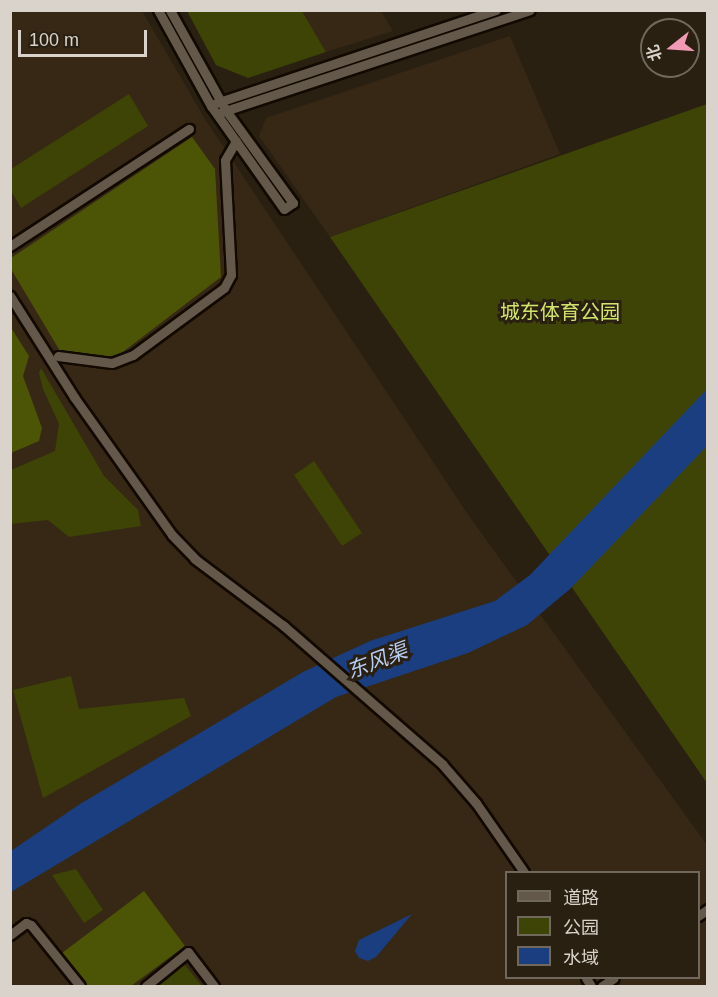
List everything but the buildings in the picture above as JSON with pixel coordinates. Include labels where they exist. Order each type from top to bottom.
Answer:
[{"type":"street","points":[[158,10],[218,108],[292,203],[284,209],[236,141],[218,108],[170,10]]},
{"type":"street","points":[[218,108],[496,10]]},
{"type":"street","points":[[218,108],[530,10]]},
{"type":"street","points":[[10,246],[189,129]]},
{"type":"street","points":[[58,356],[112,363],[133,355],[224,288],[231,275],[225,160],[236,141]]},
{"type":"street","points":[[10,296],[74,397],[172,535],[195,559],[309,648],[442,764],[476,803],[523,871]]},
{"type":"street","points":[[10,935],[26,923],[31,925],[80,987]]},
{"type":"street","points":[[146,987],[188,952],[214,987]]},
{"type":"shaded area","points":[[10,11],[142,11],[205,119],[469,516],[707,845],[707,986],[11,986]]},
{"type":"shaded area","points":[[302,11],[381,11],[393,31],[326,52]]},
{"type":"shaded area","points":[[510,36],[560,154],[330,237],[259,136],[266,118]]},
{"type":"green space","points":[[187,11],[302,11],[326,52],[248,78],[216,65]]},
{"type":"green space","points":[[129,94],[148,126],[21,208],[11,191],[11,169]]},
{"type":"green space","name":"城东体育公园","points":[[707,104],[707,783],[330,237]]},
{"type":"green space","points":[[192,137],[215,169],[221,277],[115,358],[60,351],[11,269],[11,258]]},
{"type":"green space","points":[[10,326],[29,356],[23,376],[42,428],[39,441],[11,453]]},
{"type":"green space","points":[[41,368],[104,476],[138,510],[141,526],[69,537],[48,520],[11,524],[11,470],[55,451],[59,424],[43,389],[39,373]]},
{"type":"green space","points":[[314,461],[362,533],[342,546],[294,475]]},
{"type":"green space","points":[[71,676],[79,709],[184,698],[191,716],[43,798],[13,690]]},
{"type":"green space","points":[[76,869],[103,910],[84,923],[52,875]]},
{"type":"green space","points":[[144,891],[185,946],[131,986],[87,986],[62,953]]},
{"type":"green space","points":[[184,964],[202,986],[155,986]]},
{"type":"water","name":"东风渠","points":[[707,389],[707,446],[570,589],[527,625],[468,653],[336,697],[11,892],[11,851],[80,804],[303,672],[370,641],[495,601],[530,575]]},
{"type":"water","points":[[412,914],[376,957],[368,961],[359,958],[355,951],[359,940]]}]
